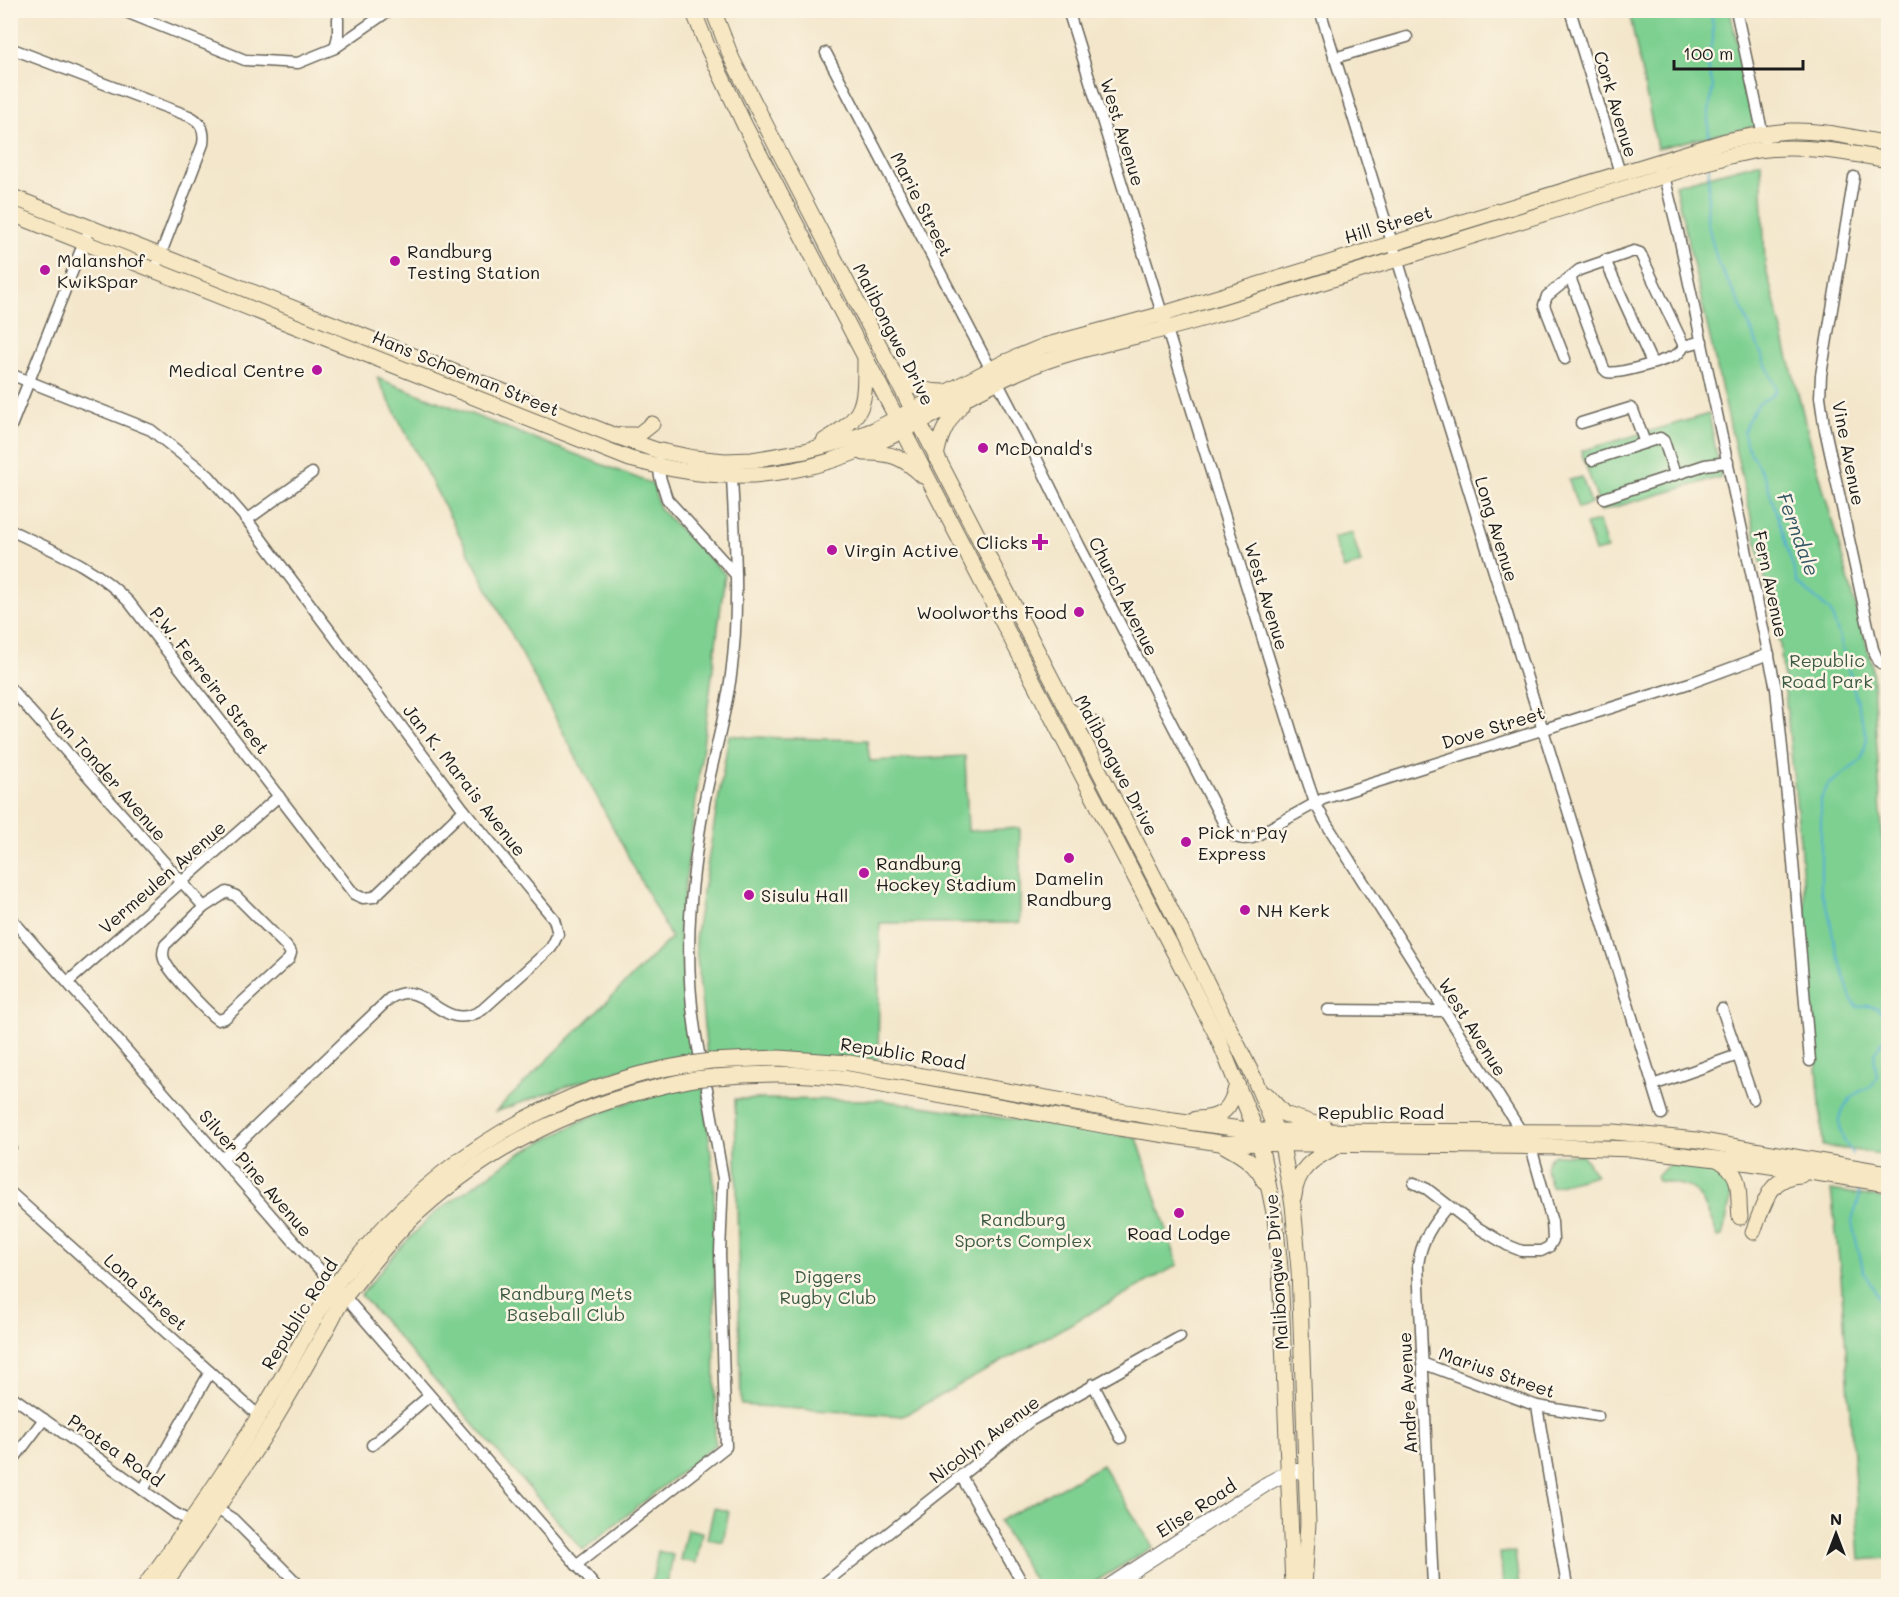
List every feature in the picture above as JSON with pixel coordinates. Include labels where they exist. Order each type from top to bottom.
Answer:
[{"type":"main road","name":"Malibongwe Drive","points":[[693,10],[745,126],[1218,1038],[1258,1138],[1278,1236],[1290,1472],[1293,1587]]},
{"type":"main road","name":"Malibongwe Drive","points":[[713,10],[732,59],[1254,1078],[1279,1138],[1293,1205],[1299,1270],[1308,1523],[1304,1587]]},
{"type":"main road","name":"Hill Street","points":[[914,416],[946,392],[993,376],[1168,329],[1664,176],[1726,141],[1792,131],[1827,133],[1888,144]]},
{"type":"main road","name":"Hill Street","points":[[914,416],[969,396],[993,376],[1044,346],[1163,314],[1647,165],[1701,155],[1730,156],[1766,150],[1807,148],[1888,160]]},
{"type":"main road","name":"Hans Schoeman Street","points":[[10,196],[656,450],[694,458],[725,461],[752,460],[806,451],[900,424]]},
{"type":"main road","name":"Hans Schoeman Street","points":[[10,213],[630,459],[658,467],[700,475],[732,476],[794,470],[855,454],[914,416]]},
{"type":"main road","points":[[806,451],[847,427],[858,414],[864,398],[865,358]]},
{"type":"main road","points":[[892,373],[918,389],[929,392],[946,392]]},
{"type":"main road","points":[[936,458],[945,427],[969,396]]},
{"type":"main road","points":[[613,435],[637,435],[652,424]]},
{"type":"main road","points":[[855,454],[888,453],[914,467],[931,484]]},
{"type":"main road","points":[[1065,708],[1095,726],[1090,755]]},
{"type":"main road","name":"Republic Road","points":[[211,1505],[259,1416],[375,1235],[449,1167],[504,1131],[543,1109],[607,1084],[700,1059],[778,1058],[849,1063],[1166,1119],[1258,1138]]},
{"type":"main road","name":"Republic Road","points":[[163,1587],[197,1526],[284,1403],[340,1291],[407,1223],[453,1184],[509,1146],[554,1122],[605,1101],[635,1092],[694,1079],[711,1083],[771,1072],[803,1073],[843,1078],[1119,1128],[1220,1143],[1258,1138],[1582,1131],[1653,1135],[1753,1149],[1888,1173]]},
{"type":"main road","points":[[1254,1078],[1274,1105],[1284,1114],[1337,1138],[1301,1171],[1294,1188],[1293,1205]]},
{"type":"main road","points":[[1166,1119],[1199,1119],[1224,1112],[1232,1101],[1237,1084]]},
{"type":"main road","name":"Republic Road","points":[[1337,1138],[1633,1149],[1888,1184]]},
{"type":"main road","points":[[1220,1143],[1245,1157],[1256,1167],[1271,1196]]},
{"type":"main road","points":[[1718,1159],[1732,1169],[1738,1179],[1740,1217]]},
{"type":"main road","points":[[1754,1232],[1770,1192],[1782,1179],[1794,1175],[1828,1174]]},
{"type":"main road","name":"Republic Road","points":[[145,1587],[197,1526]]},
{"type":"street","points":[[121,10],[244,60],[297,63],[335,48],[390,10]]},
{"type":"street","name":"West Avenue","points":[[1068,10],[1168,329],[1205,456],[1315,803],[1443,1011],[1531,1147]]},
{"type":"street","name":"Long Avenue","points":[[1320,10],[1662,1114]]},
{"type":"street","name":"Cork Avenue","points":[[1570,10],[1620,173]]},
{"type":"street","points":[[1736,10],[1766,150]]},
{"type":"street","points":[[335,48],[338,19]]},
{"type":"street","points":[[1334,58],[1407,37]]},
{"type":"street","points":[[10,48],[194,118],[202,127],[203,144],[154,270]]},
{"type":"street","name":"Marie Street","points":[[826,53],[993,376]]},
{"type":"street","points":[[1647,165],[1664,176]]},
{"type":"street","name":"Fern Avenue","points":[[1664,176],[1702,341],[1781,720],[1810,1061]]},
{"type":"street","name":"Vine Avenue","points":[[1854,177],[1827,335],[1820,397],[1871,643],[1878,661],[1888,668]]},
{"type":"street","points":[[10,429],[89,227]]},
{"type":"street","points":[[1565,359],[1544,305],[1547,296],[1584,267],[1634,251],[1640,253],[1684,345]]},
{"type":"street","points":[[1605,260],[1652,363]]},
{"type":"street","points":[[1570,277],[1604,369],[1612,374],[1673,357],[1684,345],[1702,341]]},
{"type":"street","name":"Jan K. Marais Avenue","points":[[10,374],[151,430],[209,476],[247,520],[464,810],[509,861],[554,919],[558,934],[555,942],[482,1010],[472,1016],[462,1018],[452,1016],[412,993],[395,996],[222,1160]]},
{"type":"street","name":"Church Avenue","points":[[993,376],[1165,711],[1232,836]]},
{"type":"street","points":[[1581,423],[1630,408],[1645,443]]},
{"type":"street","points":[[1592,460],[1662,439],[1675,474]]},
{"type":"street","points":[[656,450],[660,477],[667,499],[736,574]]},
{"type":"street","points":[[1604,498],[1705,465],[1728,462]]},
{"type":"street","points":[[247,520],[312,473]]},
{"type":"street","points":[[700,1059],[689,978],[688,939],[704,805],[731,678],[736,628],[732,476]]},
{"type":"street","name":"P.W. Ferreira Street","points":[[10,530],[87,567],[112,585],[151,630],[354,894],[363,898],[374,897],[464,810]]},
{"type":"street","name":"Dove Street","points":[[1232,836],[1246,839],[1261,834],[1315,803],[1341,793],[1693,682],[1769,654]]},
{"type":"street","name":"Van Tonder Avenue","points":[[10,688],[204,907]]},
{"type":"street","name":"Vermeulen Avenue","points":[[68,982],[279,796]]},
{"type":"street","points":[[223,893],[231,893],[291,953],[289,959],[221,1020],[209,1013],[167,965],[163,957],[165,945],[204,907],[223,893]]},
{"type":"street","name":"Silver Pine Avenue","points":[[10,917],[222,1160],[340,1291],[595,1587]]},
{"type":"street","points":[[1722,1009],[1753,1099]]},
{"type":"street","points":[[1328,1011],[1443,1011]]},
{"type":"street","points":[[1653,1085],[1738,1055]]},
{"type":"street","points":[[576,1565],[726,1447],[720,1253],[723,1179],[711,1083]]},
{"type":"street","points":[[1414,1183],[1427,1189],[1475,1226],[1507,1245],[1522,1251],[1541,1251],[1549,1247],[1553,1240],[1553,1232],[1531,1147]]},
{"type":"street","name":"Lona Street","points":[[10,1192],[259,1416]]},
{"type":"street","name":"Andre Avenue","points":[[1432,1587],[1418,1265],[1420,1252],[1428,1232],[1448,1206]]},
{"type":"street","name":"Nicolyn Avenue","points":[[821,1587],[1030,1421],[1180,1337]]},
{"type":"street","name":"Marius Street","points":[[1422,1363],[1537,1406],[1598,1416]]},
{"type":"street","points":[[143,1490],[210,1372]]},
{"type":"street","points":[[1093,1384],[1121,1438]]},
{"type":"street","name":"Protea Road","points":[[10,1395],[197,1526]]},
{"type":"street","points":[[372,1445],[429,1396]]},
{"type":"street","points":[[1537,1406],[1568,1587]]},
{"type":"street","points":[[10,1464],[44,1419]]},
{"type":"street","name":"Elise Road","points":[[1116,1584],[1268,1483],[1290,1472],[1307,1470]]},
{"type":"street","points":[[961,1476],[1024,1587]]},
{"type":"street","points":[[211,1505],[233,1520],[300,1587]]},
{"type":"green space","points":[[1629,11],[1730,11],[1756,126],[1657,148]]},
{"type":"green space","name":"Republic Road Park","points":[[1761,162],[1765,265],[1812,448],[1872,664],[1888,929],[1888,1155],[1823,1146],[1800,841],[1780,644],[1675,185]]},
{"type":"green space","points":[[377,378],[653,484],[659,508],[725,574],[679,932],[694,1054],[640,1064],[582,1081],[495,1112],[671,938]]},
{"type":"green space","points":[[1709,414],[1721,477],[1601,511],[1581,451]]},
{"type":"green space","points":[[1582,477],[1591,504],[1578,508],[1569,480]]},
{"type":"green space","points":[[1599,521],[1607,549],[1595,552],[1586,524]]},
{"type":"green space","points":[[1352,533],[1361,563],[1344,569],[1333,538]]},
{"type":"green space","points":[[729,735],[867,740],[870,761],[965,756],[968,831],[1020,828],[1020,923],[880,923],[878,1060],[707,1055],[695,939]]},
{"type":"green space","name":"Randburg Mets Baseball Club","points":[[703,1084],[714,1182],[715,1445],[583,1550],[361,1295],[395,1253],[432,1215],[519,1154],[587,1118],[642,1097]]},
{"type":"green space","points":[[735,1099],[881,1100],[1137,1138],[1178,1265],[903,1416],[741,1405]]},
{"type":"green space","points":[[1555,1155],[1583,1155],[1596,1175],[1551,1187],[1547,1165]]},
{"type":"green space","points":[[1670,1164],[1722,1169],[1730,1183],[1731,1192],[1722,1236],[1718,1237],[1707,1210],[1694,1191],[1683,1185],[1658,1181],[1656,1176]]},
{"type":"green space","points":[[1831,1190],[1888,1199],[1888,1558],[1860,1560],[1841,1277]]},
{"type":"green space","points":[[1102,1465],[1153,1547],[1088,1586],[1037,1586],[999,1521]]},
{"type":"green space","points":[[714,1508],[729,1511],[723,1542],[707,1539]]},
{"type":"green space","points":[[687,1529],[702,1532],[696,1563],[680,1560]]},
{"type":"green space","points":[[658,1551],[673,1555],[667,1585],[652,1582]]},
{"type":"green space","points":[[1515,1552],[1519,1586],[1503,1586],[1500,1553]]},
{"type":"waterway","name":"Ferndale","points":[[1709,140],[1708,118],[1713,86],[1706,59],[1713,41],[1710,10]]},
{"type":"waterway","name":"Ferndale","points":[[1709,167],[1707,221],[1718,264],[1740,304],[1776,388],[1770,397],[1758,404],[1747,422],[1744,432],[1746,444],[1766,480],[1798,583],[1830,611],[1840,638],[1867,738],[1862,760],[1828,785],[1821,799],[1821,892],[1829,913],[1833,938],[1851,999],[1858,1007],[1878,1008],[1887,1019],[1885,1037],[1874,1054],[1877,1077],[1872,1086],[1850,1099],[1840,1120],[1840,1129],[1852,1154]]},
{"type":"waterway","name":"Ferndale","points":[[1858,1190],[1852,1223],[1864,1273],[1883,1311],[1883,1337],[1888,1359]]},
{"type":"place","name":"Randburg Testing Station","points":[[395,261]]},
{"type":"place","name":"Malanshof KwikSpar","points":[[45,270]]},
{"type":"place","name":"Medical Centre","points":[[317,370]]},
{"type":"place","name":"McDonald's","points":[[983,448]]},
{"type":"place","name":"Clicks","points":[[1040,542]]},
{"type":"place","name":"Virgin Active","points":[[832,550]]},
{"type":"place","name":"Woolworths Food","points":[[1079,612]]},
{"type":"place","name":"Pick n Pay Express","points":[[1186,842]]},
{"type":"place","name":"Damelin Randburg","points":[[1069,858]]},
{"type":"place","name":"Randburg Hockey Stadium","points":[[864,873]]},
{"type":"place","name":"Sisulu Hall","points":[[749,895]]},
{"type":"place","name":"NH Kerk","points":[[1245,910]]},
{"type":"place","name":"Road Lodge","points":[[1179,1213]]},
{"type":"park label","name":"Randburg Sports Complex","points":[[1023,1229]]},
{"type":"park label","name":"Diggers Rugby Club","points":[[828,1286]]}]
